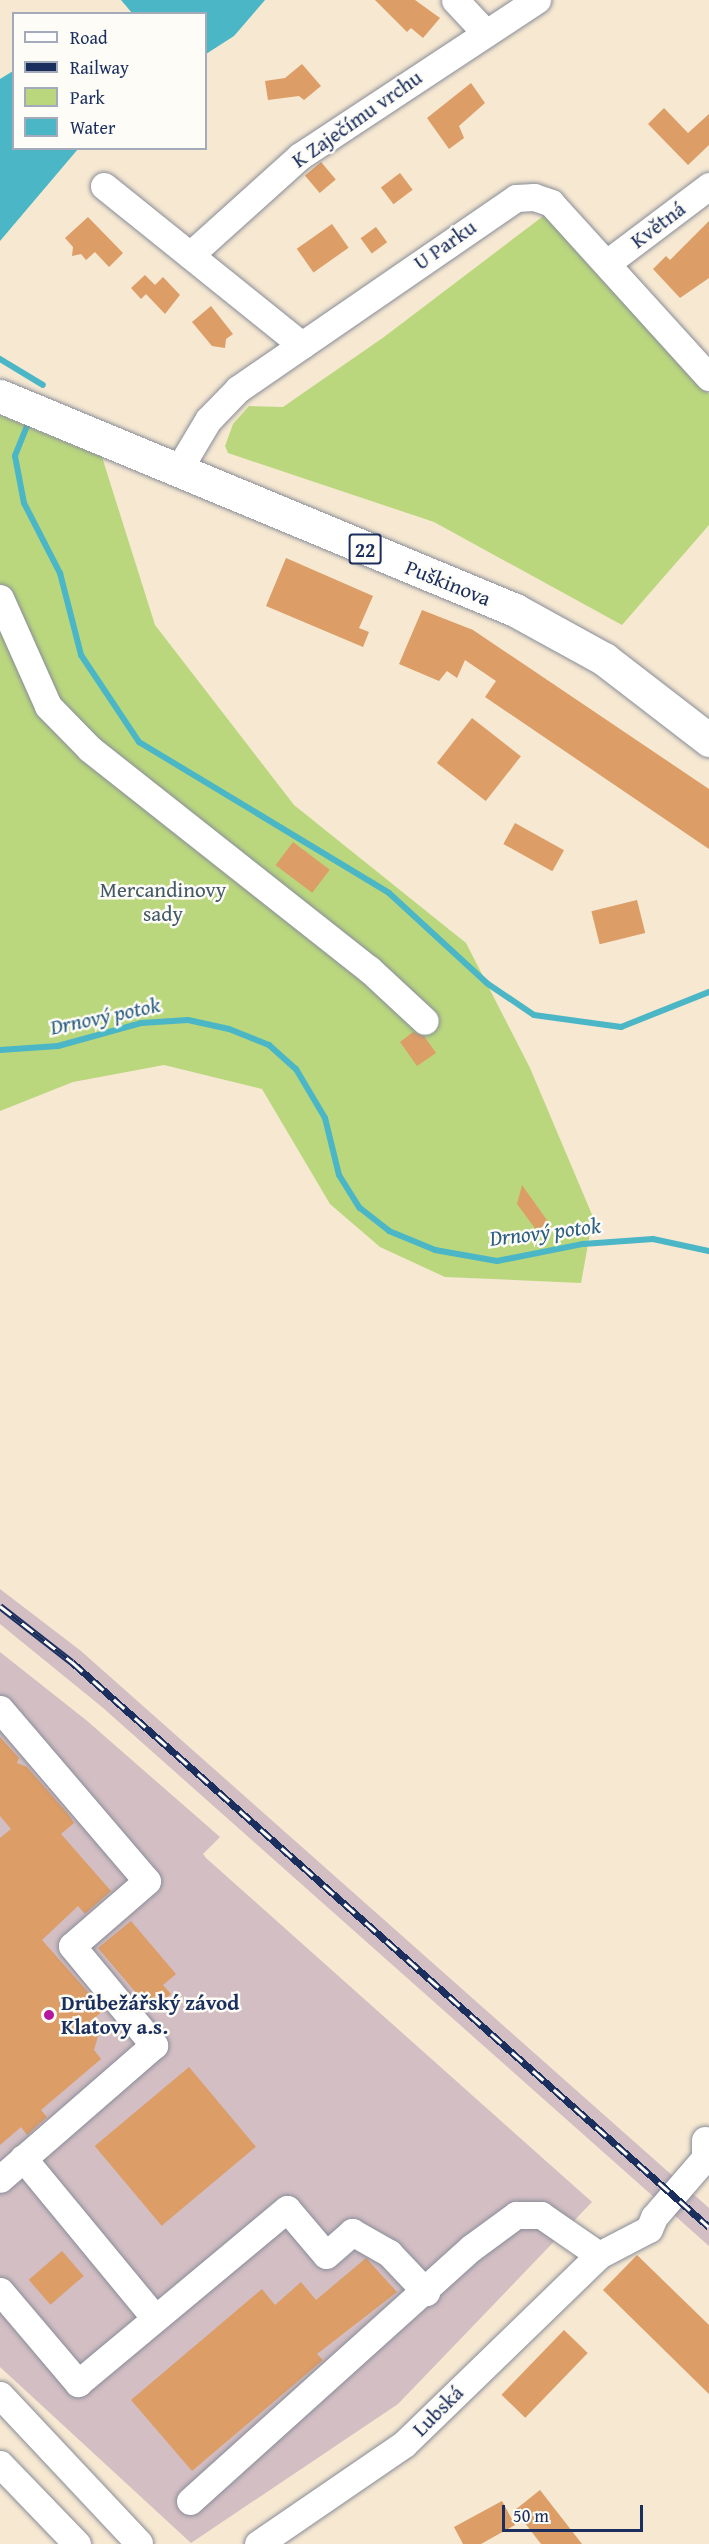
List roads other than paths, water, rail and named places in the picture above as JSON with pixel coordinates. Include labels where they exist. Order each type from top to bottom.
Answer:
[{"type":"main road","name":"Puškinova","points":[[0,396],[177,472],[515,610],[604,659],[707,734]]},
{"type":"street","points":[[455,0],[486,33]]},
{"type":"street","name":"K Zaječímu vrchu","points":[[190,255],[300,156],[537,0]]},
{"type":"street","points":[[104,186],[302,345]]},
{"type":"street","name":"Květná","points":[[607,263],[709,186]]},
{"type":"street","name":"U Parku","points":[[177,472],[208,420],[238,389],[516,198],[534,197],[551,203],[709,377]]},
{"type":"street","points":[[0,598],[48,706],[90,749],[369,969],[425,1021]]},
{"type":"street","points":[[0,1709],[147,1881],[72,1946],[154,2044],[0,2179]]},
{"type":"street","name":"Lubská","points":[[258,2544],[404,2444],[599,2255],[649,2229],[654,2217],[705,2158],[705,2140]]},
{"type":"street","points":[[23,2158],[154,2317]]},
{"type":"street","points":[[0,2291],[78,2383],[154,2317],[287,2209],[326,2254],[352,2232],[389,2253],[426,2292]]},
{"type":"street","points":[[189,2501],[426,2292],[471,2248],[516,2215],[541,2215],[599,2255]]},
{"type":"street","points":[[0,2395],[139,2543]]},
{"type":"street","points":[[0,2464],[76,2544]]},
{"type":"water","points":[[121,0],[265,0],[234,36],[207,53],[207,12],[131,12]]},
{"type":"water","points":[[12,72],[12,150],[77,150],[0,241],[0,79]]},
{"type":"waterway","points":[[0,359],[43,385]]},
{"type":"waterway","points":[[27,426],[15,456],[24,503],[60,573],[81,655],[139,742],[389,893],[488,984],[534,1015],[621,1027],[709,992]]},
{"type":"waterway","name":"Drnový potok","points":[[0,1050],[58,1046],[141,1023],[188,1020],[229,1029],[269,1045],[296,1069],[325,1118],[339,1175],[360,1208],[389,1231],[435,1250],[497,1261],[583,1244],[653,1239],[709,1251]]},
{"type":"railway","points":[[0,1606],[72,1662],[709,2227]]},
{"type":"place","name":"Drůbežářský závod Klatovy a.s.","points":[[49,2015]]},
{"type":"park label","name":"Mercandinovy sady","points":[[163,902]]}]
